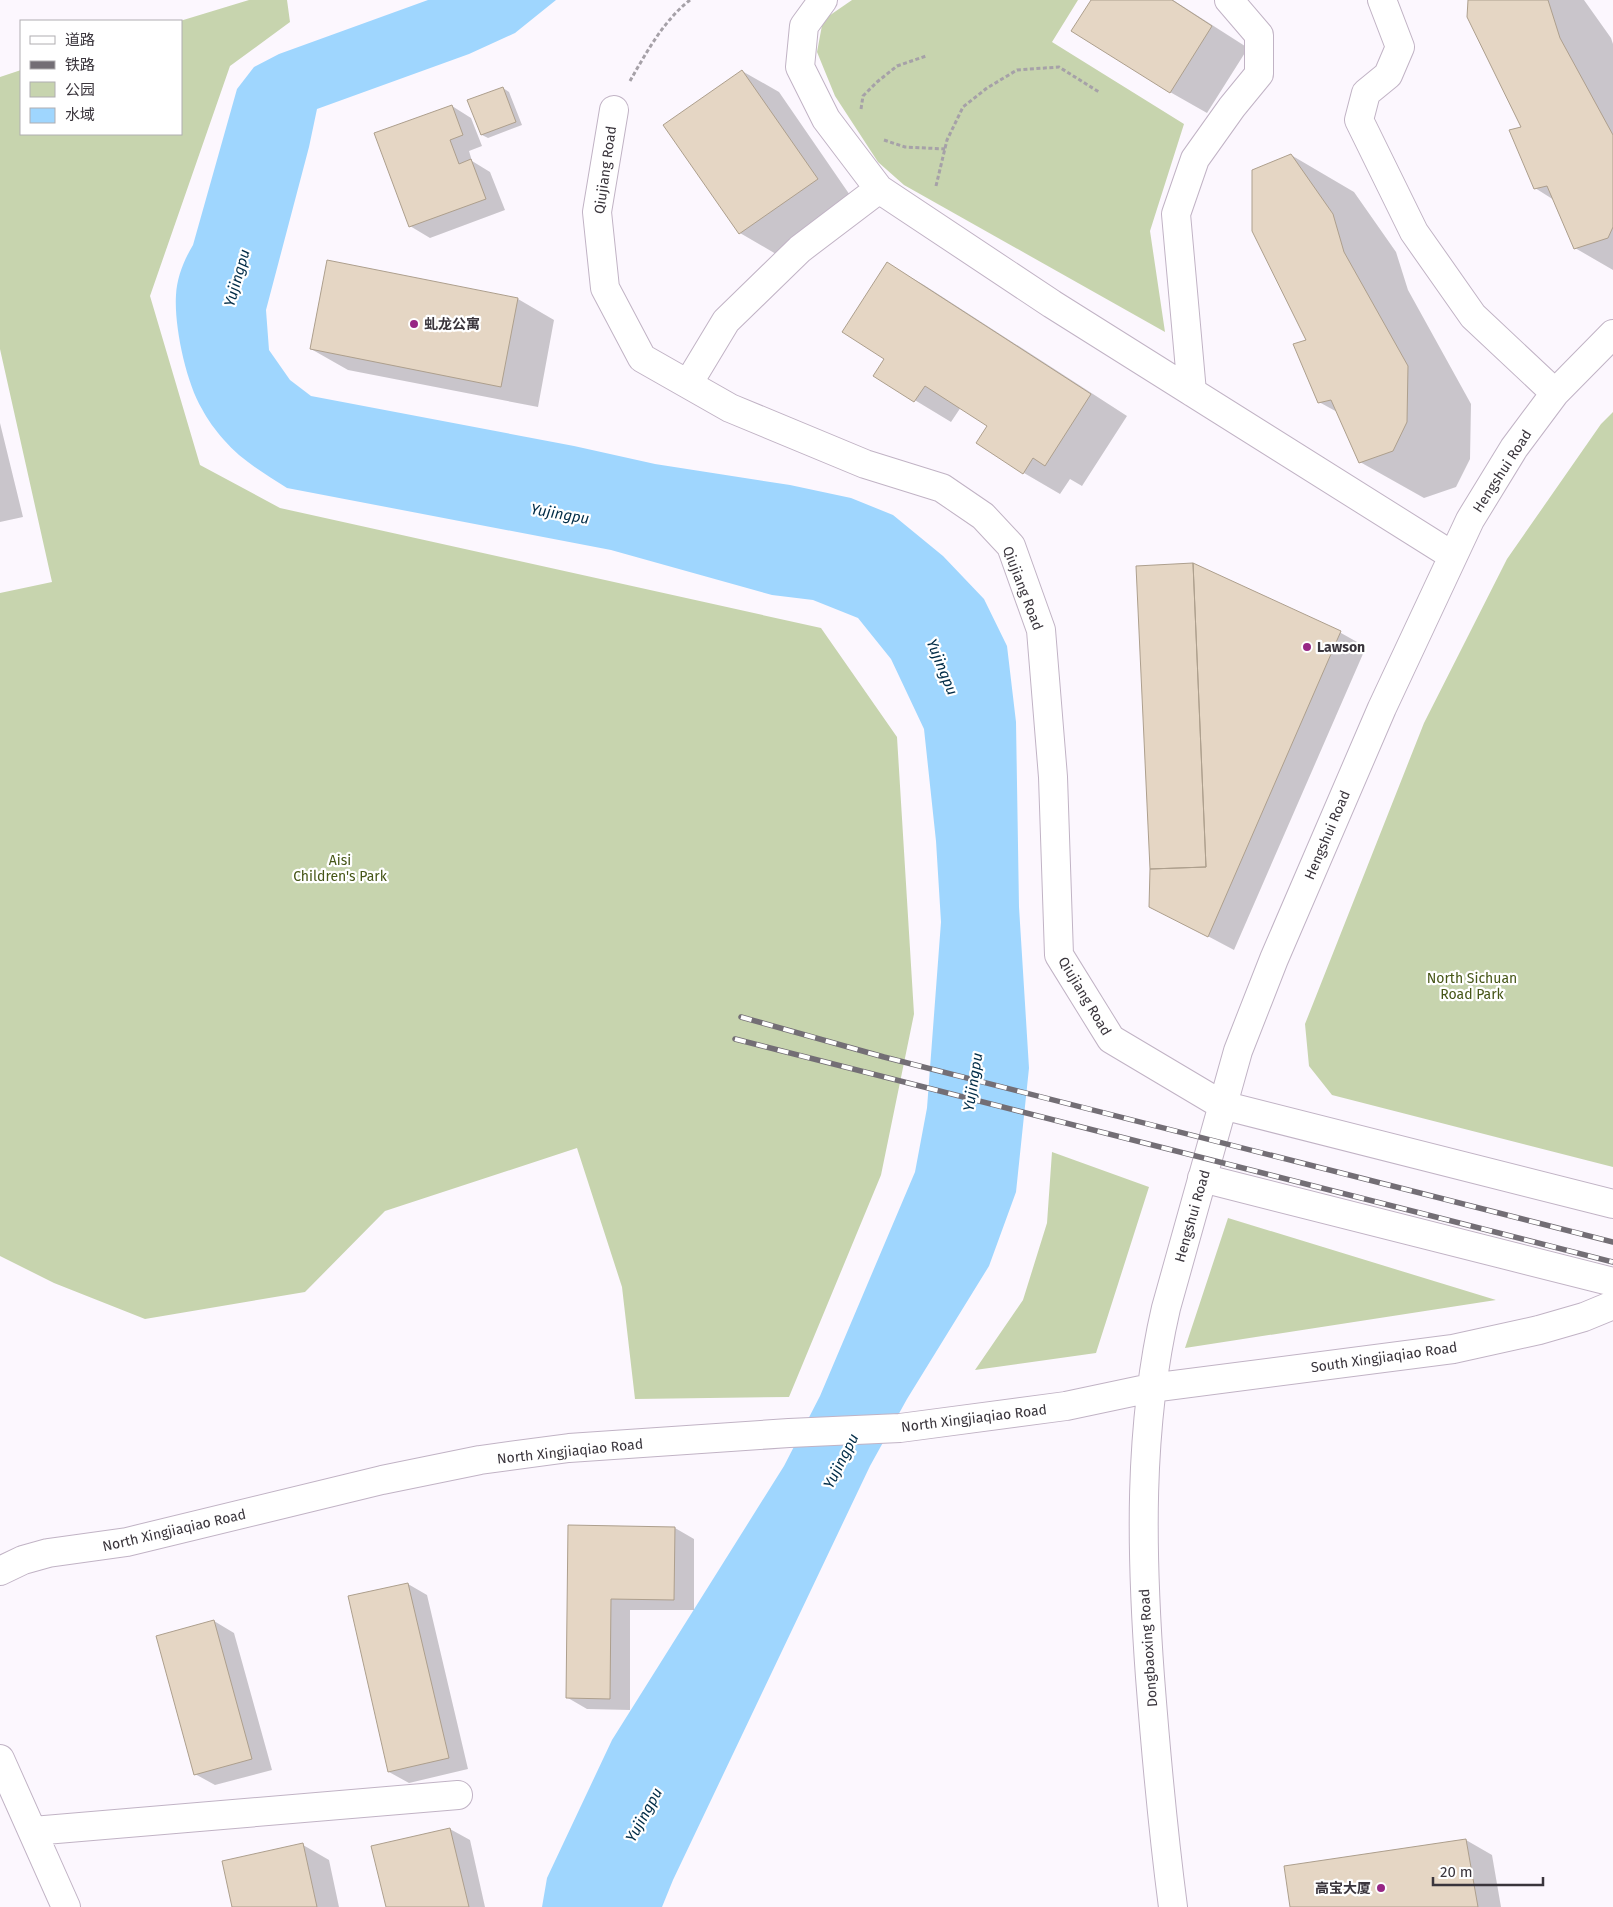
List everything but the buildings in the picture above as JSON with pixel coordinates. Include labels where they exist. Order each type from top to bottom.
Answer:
[{"type":"street","points":[[823,0],[804,26],[800,67],[826,119],[879,189],[1052,304],[1453,556]]},
{"type":"street","points":[[1192,392],[1176,214],[1195,159],[1232,106],[1259,74],[1259,35],[1229,0]]},
{"type":"street","points":[[1382,0],[1400,47],[1388,75],[1366,93],[1359,120],[1414,232],[1473,316],[1556,394]]},
{"type":"street","name":"Qiujiang Road","points":[[614,110],[597,212],[605,288],[642,358],[730,408],[865,464],[942,488],[983,516],[1011,546],[1041,630],[1053,777],[1059,955],[1111,1039],[1222,1105],[1613,1204]]},
{"type":"street","points":[[688,384],[726,321],[800,249],[879,189]]},
{"type":"street","name":"Hengshui Road","points":[[1151,1388],[1156,1350],[1166,1308],[1238,1051],[1274,958],[1382,708],[1470,520],[1514,448],[1556,394],[1613,334]]},
{"type":"street","points":[[1202,1178],[1613,1282]]},
{"type":"street","name":"South Xingjiaqiao Road","points":[[1151,1388],[1453,1349],[1539,1330],[1584,1317],[1613,1305]]},
{"type":"street","name":"North Xingjiaqiao Road","points":[[0,1571],[23,1560],[48,1553],[127,1542],[382,1480],[480,1460],[569,1448],[789,1433],[900,1428],[1066,1406],[1151,1388]]},
{"type":"street","name":"Dongbaoxing Road","points":[[1151,1388],[1145,1485],[1144,1576],[1155,1750],[1173,1907]]},
{"type":"street","points":[[0,1758],[66,1907]]},
{"type":"street","points":[[33,1831],[458,1795]]},
{"type":"path","points":[[614,110],[647,52],[680,8],[690,0]]},
{"type":"path","points":[[837,134],[859,119],[863,96],[876,82],[897,66],[926,56]]},
{"type":"path","points":[[932,224],[935,188],[947,140],[963,107],[987,88],[1017,70],[1059,67],[1100,92]]},
{"type":"path","points":[[882,139],[905,147],[945,148]]},
{"type":"green space","name":"Aisi Children's Park","points":[[249,0],[287,0],[290,22],[230,66],[150,296],[200,465],[280,508],[821,628],[897,737],[914,1014],[881,1175],[789,1397],[635,1399],[622,1287],[577,1148],[385,1211],[305,1292],[145,1319],[54,1283],[0,1256],[0,593],[52,582],[0,349],[0,77],[20,70],[20,135],[182,135],[182,20]]},
{"type":"green space","points":[[852,0],[1078,0],[1052,42],[1184,124],[1150,231],[1165,332],[904,185],[878,162],[835,96],[817,52],[823,20]]},
{"type":"green space","name":"North Sichuan Road Park","points":[[1613,412],[1613,1167],[1332,1095],[1309,1066],[1305,1024],[1424,723],[1507,559],[1601,424]]},
{"type":"green space","points":[[1052,1152],[1149,1187],[1096,1353],[975,1370],[1023,1300],[1047,1223]]},
{"type":"green space","points":[[1228,1218],[1496,1300],[1185,1348]]},
{"type":"water","name":"Yujingpu","points":[[428,0],[556,0],[515,33],[469,54],[317,109],[309,147],[266,310],[269,350],[290,380],[311,396],[574,446],[655,464],[790,485],[851,498],[893,515],[943,556],[984,599],[1007,646],[1016,722],[1019,907],[1029,1068],[1016,1192],[989,1266],[907,1399],[870,1466],[673,1880],[662,1907],[542,1907],[547,1878],[612,1740],[784,1466],[820,1396],[915,1172],[927,1108],[941,922],[936,841],[924,729],[891,659],[858,618],[813,600],[772,595],[611,550],[287,488],[238,454],[209,421],[196,398],[182,354],[177,322],[176,295],[179,275],[193,245],[237,89],[254,67],[279,54]]},
{"type":"railway","points":[[741,1017],[884,1057],[1613,1242]]},
{"type":"railway","points":[[735,1039],[1613,1262]]},
{"type":"place","name":"虬龙公寓","points":[[414,324]]},
{"type":"place","name":"Lawson","points":[[1307,647]]},
{"type":"place","name":"高宝大厦","points":[[1381,1888]]}]
